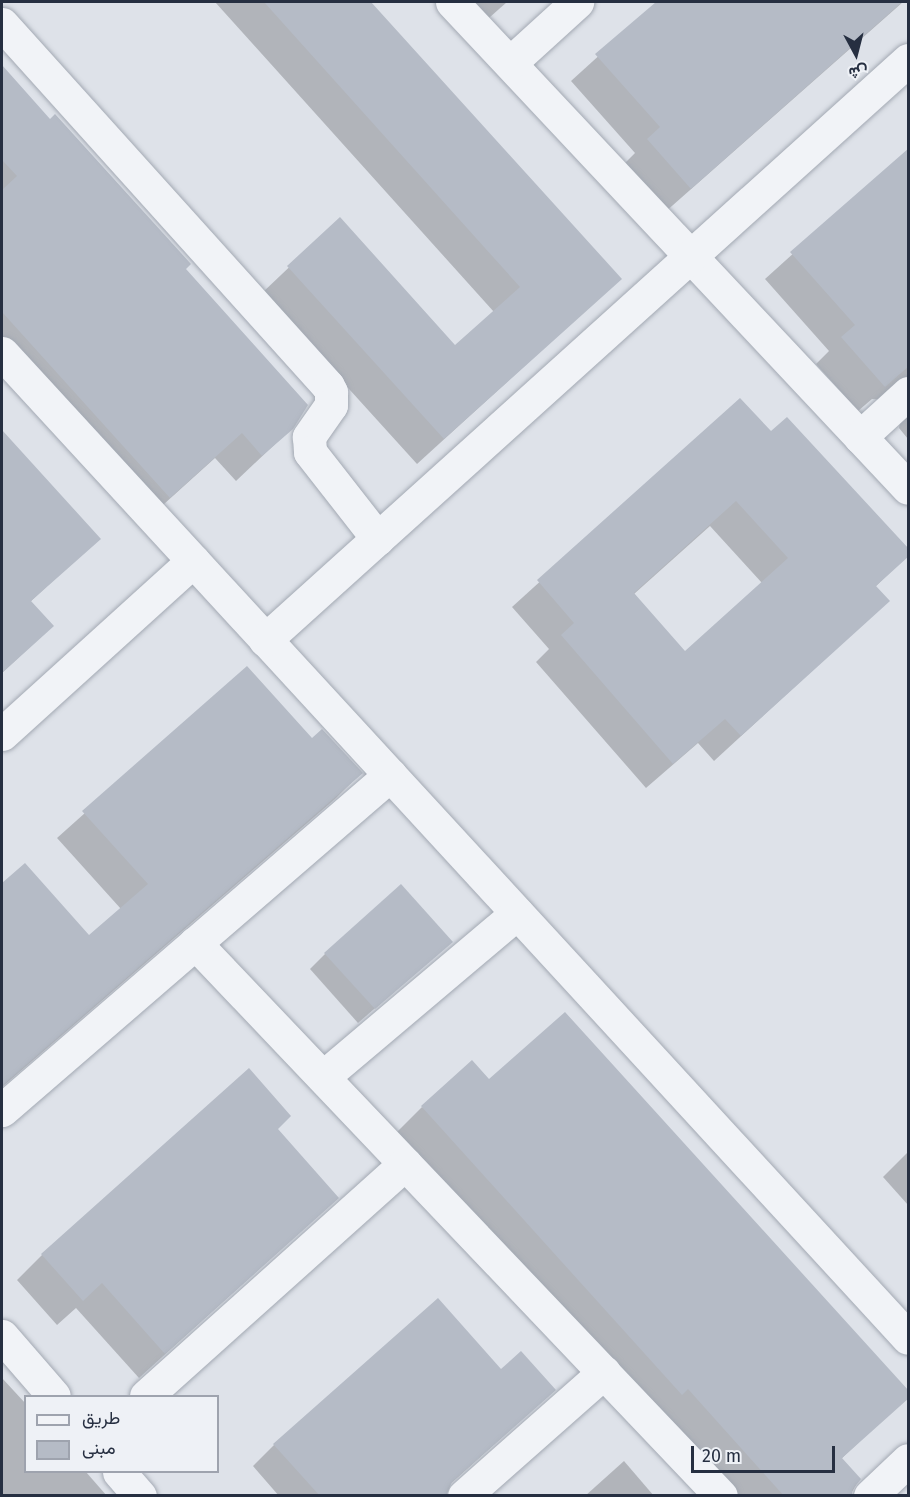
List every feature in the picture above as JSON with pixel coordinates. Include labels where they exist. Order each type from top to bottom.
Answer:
[{"type":"street","points":[[452,2],[909,488]]},
{"type":"street","points":[[510,63],[577,2]]},
{"type":"street","points":[[2,24],[328,386],[331,392],[331,405],[309,437],[309,452],[378,539]]},
{"type":"street","points":[[266,640],[909,60]]},
{"type":"street","points":[[2,353],[909,1338]]},
{"type":"street","points":[[860,437],[909,393]]},
{"type":"street","points":[[3,731],[193,561]]},
{"type":"street","points":[[2,1110],[390,775]]},
{"type":"street","points":[[322,1077],[516,913]]},
{"type":"street","points":[[195,944],[721,1496]]},
{"type":"street","points":[[147,1395],[405,1164]]},
{"type":"street","points":[[2,1336],[53,1395]]},
{"type":"street","points":[[464,1496],[604,1372]]},
{"type":"street","points":[[870,1496],[909,1460]]},
{"type":"street","points":[[120,1473],[140,1496]]},
{"type":"building","points":[[264,2],[371,2],[622,279],[444,439],[287,266],[340,217],[455,345],[520,287]]},
{"type":"building","points":[[656,2],[902,2],[691,189],[647,139],[660,127],[595,54]]},
{"type":"building","points":[[2,65],[50,119],[55,114],[191,264],[186,269],[308,405],[293,429],[262,456],[242,433],[170,498],[2,312],[2,190],[17,176],[2,160]]},
{"type":"building","points":[[909,148],[909,366],[885,387],[841,337],[855,325],[790,252]]},
{"type":"building","points":[[740,398],[771,431],[787,417],[909,549],[909,556],[876,586],[890,601],[741,736],[725,719],[673,764],[561,635],[574,623],[537,580]],"holes":[[[736,501],[788,558],[685,651],[634,593]]]},
{"type":"building","points":[[2,430],[101,539],[31,601],[54,626],[2,673]]},
{"type":"building","points":[[247,666],[312,738],[322,729],[363,773],[2,1086],[2,883],[25,863],[89,935],[148,884],[82,811]]},
{"type":"building","points":[[401,884],[453,942],[375,1009],[324,953]]},
{"type":"building","points":[[565,1012],[909,1391],[909,1398],[842,1458],[861,1479],[852,1490],[852,1496],[784,1496],[688,1389],[682,1395],[421,1106],[472,1060],[489,1079]]},
{"type":"building","points":[[249,1068],[291,1116],[278,1129],[339,1198],[165,1354],[102,1283],[83,1301],[41,1254]]},
{"type":"building","points":[[438,1298],[501,1369],[521,1351],[556,1390],[452,1482],[446,1496],[320,1496],[273,1444]]}]
